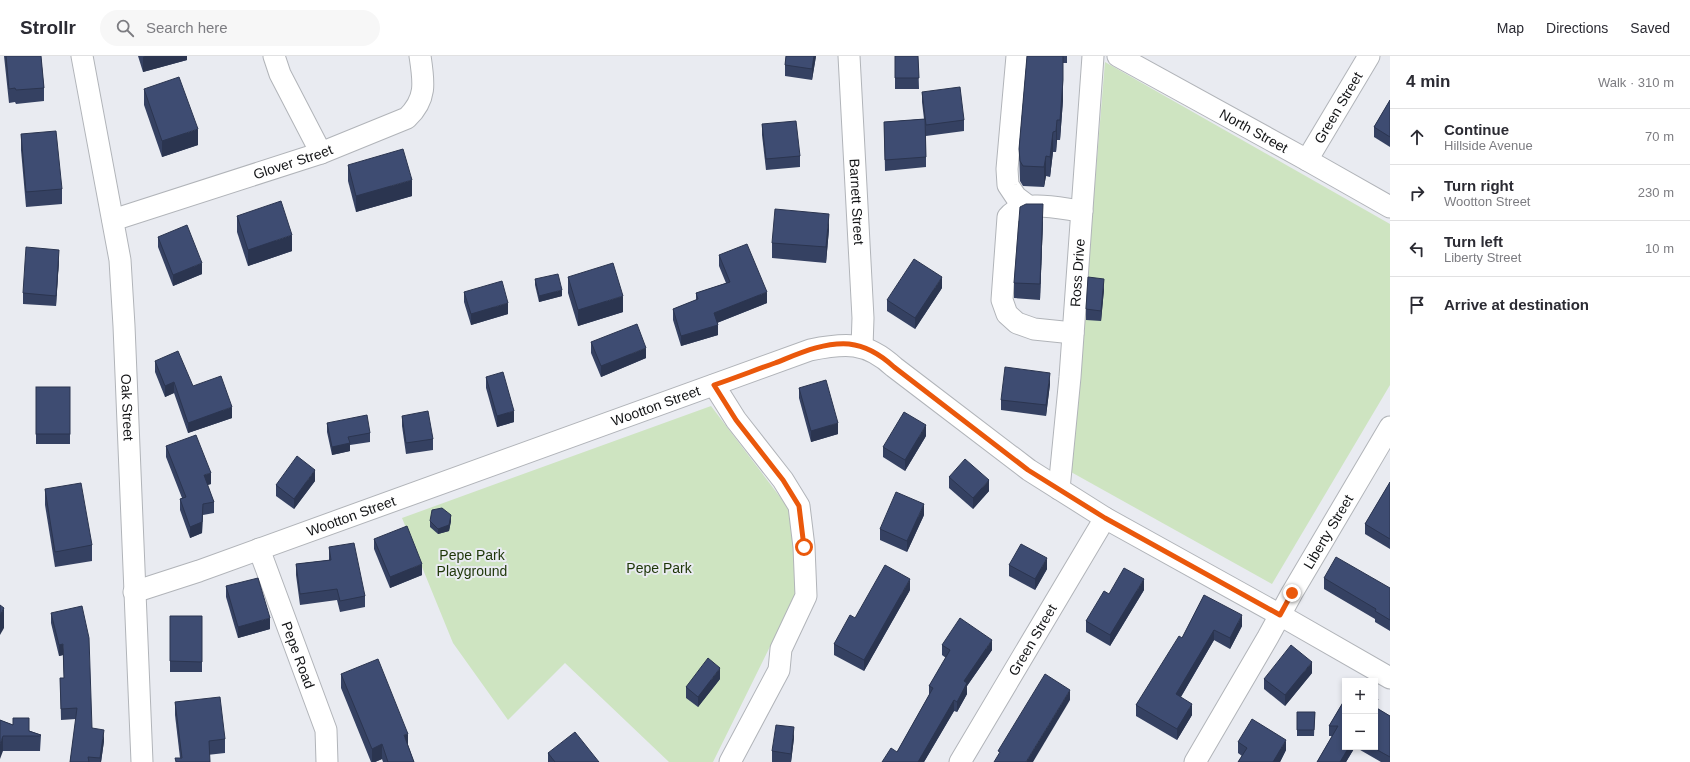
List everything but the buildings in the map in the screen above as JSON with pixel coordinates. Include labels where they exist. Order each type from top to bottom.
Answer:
[{"type":"street","name":"Oak Street","points":[[82,56],[120,260],[142,762]]},
{"type":"street","points":[[274,56],[280,74],[321,153]]},
{"type":"street","name":"Glover Street","points":[[113,220],[321,153],[407,118],[417,109],[422,97],[423,84],[420,56]]},
{"type":"street","name":"Barnett Street","points":[[849,56],[863,318],[862,347]]},
{"type":"street","points":[[1017,56],[1007,169],[1008,185],[1016,197],[1028,206]]},
{"type":"street","name":"Ross Drive","points":[[1058,489],[1073,333],[1093,56]]},
{"type":"street","name":"North Street","points":[[1118,56],[1390,207]]},
{"type":"street","name":"Green Street","points":[[1307,160],[1369,56]]},
{"type":"street","points":[[1073,333],[1034,329],[1017,323],[1007,314],[1002,300],[1008,217],[1013,211],[1028,206],[1082,211]]},
{"type":"street","name":"Wootton Street","points":[[134,592],[259,549],[810,350],[848,344],[862,347],[885,358],[894,367],[1028,470],[1105,518],[1390,678]]},
{"type":"street","points":[[714,385],[736,420],[783,480],[799,506],[804,547],[806,596],[781,649],[779,670],[730,762]]},
{"type":"street","name":"Liberty Street","points":[[1195,762],[1390,427]]},
{"type":"street","name":"Green Street","points":[[960,762],[1105,518]]},
{"type":"street","name":"Pepe Road","points":[[259,549],[326,730],[327,762]]},
{"type":"green space","points":[[1105,62],[1390,224],[1390,385],[1272,584],[1071,472]]},
{"type":"green space","name":"Pepe Park","points":[[711,406],[793,514],[796,594],[713,762],[669,762],[565,663],[508,720],[453,643],[402,518]]},
{"type":"route","points":[[804,547],[799,506],[783,480],[736,420],[714,385],[810,350],[848,344],[874,351],[885,358],[894,367],[1028,470],[1105,518],[1280,615],[1292,593]]},
{"type":"park label","name":"Pepe Park Playground","points":[[472,564]]}]
